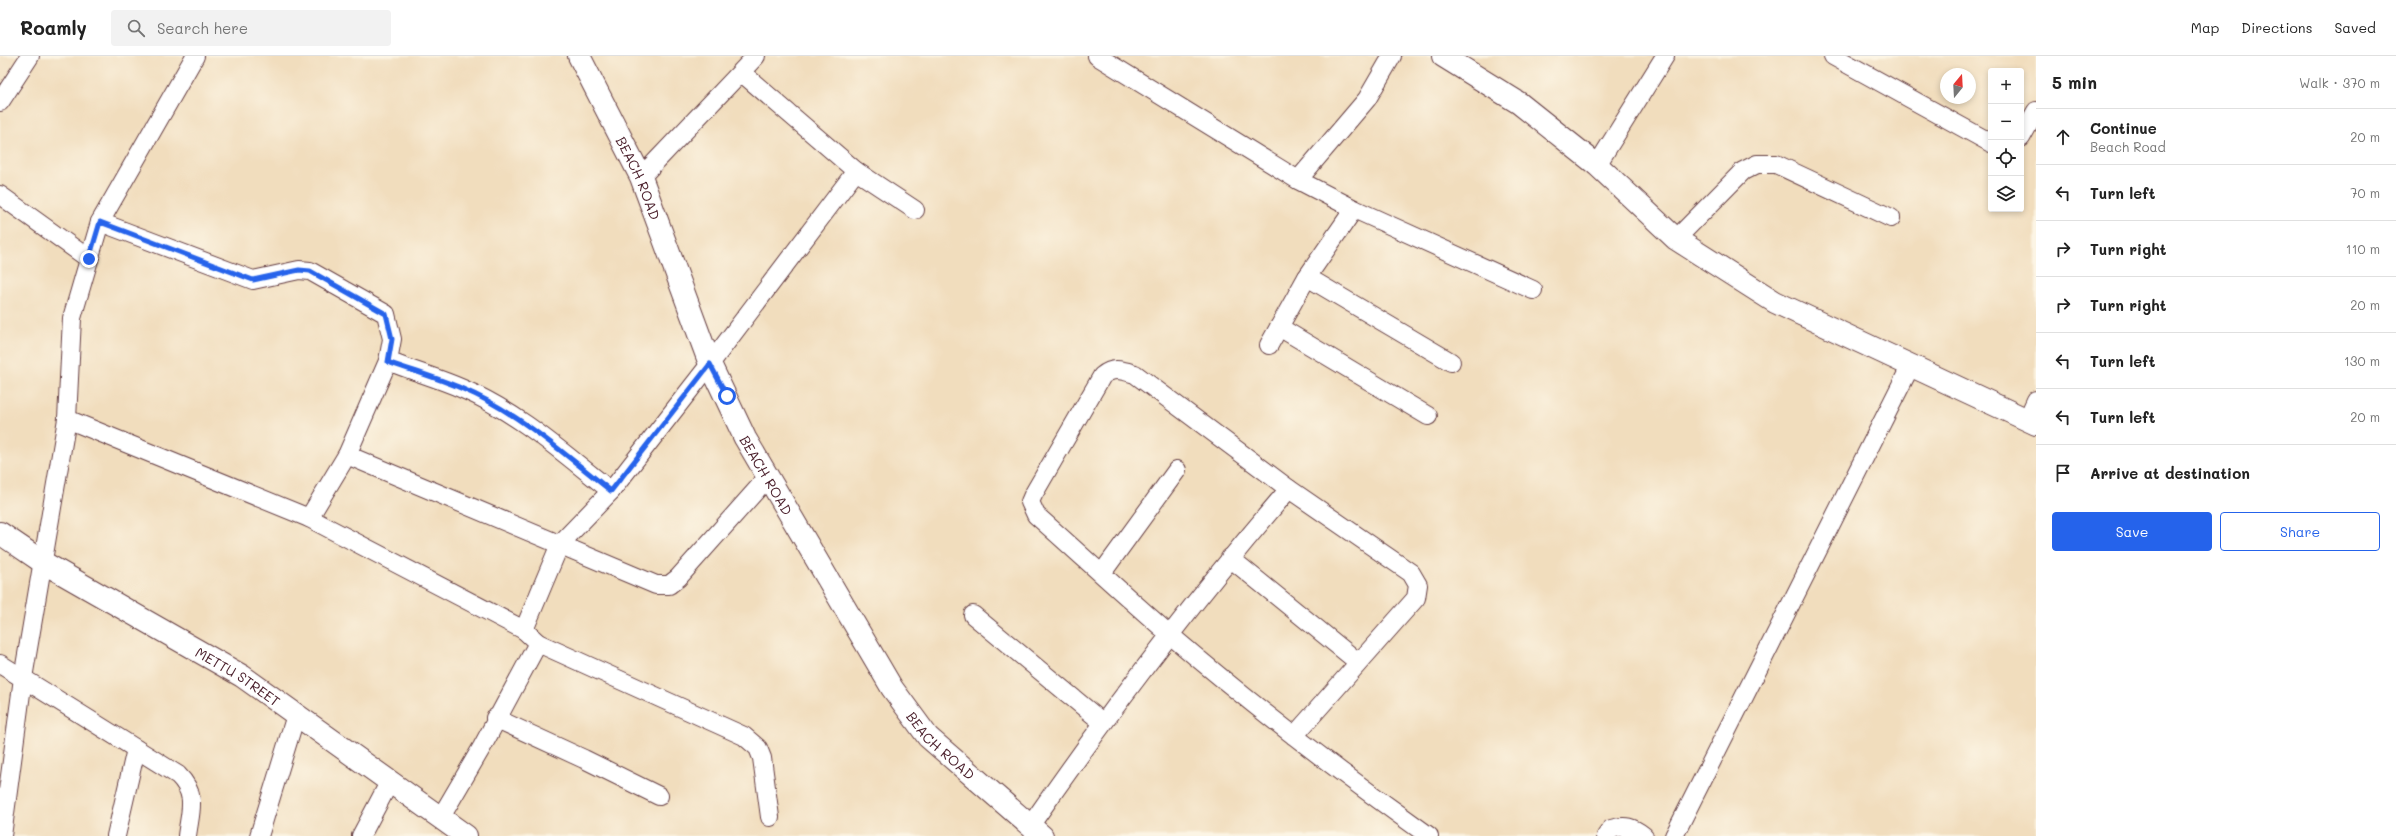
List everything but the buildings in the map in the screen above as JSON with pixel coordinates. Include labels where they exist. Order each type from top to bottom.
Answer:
[{"type":"street","points":[[0,102],[30,56]]},
{"type":"street","points":[[2,836],[23,678],[44,563],[67,418],[72,318],[100,222],[195,56]]},
{"type":"street","name":"BEACH ROAD","points":[[579,56],[641,178],[710,364],[745,438],[892,688],[928,737],[1036,831]]},
{"type":"street","points":[[641,178],[756,56]]},
{"type":"street","points":[[1097,56],[1298,180],[1354,209],[1533,290]]},
{"type":"street","points":[[1298,180],[1367,99],[1392,56]]},
{"type":"street","points":[[1443,56],[1520,103],[1597,165],[1676,239],[1775,302],[2032,422],[2036,400]]},
{"type":"street","points":[[1597,165],[1665,56]]},
{"type":"street","points":[[1833,56],[1988,141]]},
{"type":"street","points":[[742,72],[856,171],[915,210]]},
{"type":"street","points":[[2024,133],[2036,111]]},
{"type":"street","points":[[1676,239],[1743,171],[1757,164],[1776,164],[1891,218]]},
{"type":"street","points":[[524,630],[560,544],[611,491],[710,364],[856,171]]},
{"type":"street","points":[[0,195],[89,259]]},
{"type":"street","points":[[1270,345],[1307,277],[1354,209]]},
{"type":"street","points":[[100,222],[253,280],[299,270],[310,271],[386,314],[392,339],[388,362],[347,455],[309,518]]},
{"type":"street","points":[[1307,277],[1451,362]]},
{"type":"street","points":[[1279,327],[1428,416]]},
{"type":"street","points":[[388,362],[463,389],[496,406],[532,428],[611,491]]},
{"type":"street","points":[[1674,836],[1911,365]]},
{"type":"street","points":[[1294,736],[1416,598],[1418,585],[1411,573],[1289,489],[1135,374],[1121,369],[1110,370],[1102,376],[1094,388],[1030,502],[1036,514],[1169,634],[1294,736],[1349,779],[1429,836]]},
{"type":"street","points":[[67,418],[309,518],[524,630],[538,643],[744,736],[758,748],[762,758],[770,817]]},
{"type":"street","points":[[347,455],[656,585],[669,585],[678,578],[768,477]]},
{"type":"street","points":[[1102,573],[1177,470]]},
{"type":"street","points":[[1036,831],[1102,722],[1169,634],[1230,558],[1289,489]]},
{"type":"street","name":"METTU STREET","points":[[0,534],[44,563],[242,676],[466,836]]},
{"type":"street","points":[[1230,558],[1358,662]]},
{"type":"street","points":[[973,615],[1102,722]]},
{"type":"street","points":[[441,817],[482,746],[495,718],[538,643]]},
{"type":"street","points":[[0,664],[178,775],[188,786],[192,800],[187,836]]},
{"type":"street","points":[[259,836],[296,714]]},
{"type":"street","points":[[495,718],[584,759],[659,796]]},
{"type":"street","points":[[116,836],[136,749]]},
{"type":"street","points":[[361,836],[390,781]]},
{"type":"street","points":[[1606,836],[1611,828],[1622,826],[1634,829],[1644,836]]},
{"type":"route","points":[[89,259],[100,222],[253,280],[286,272],[299,270],[310,271],[386,314],[392,339],[388,362],[463,389],[496,406],[532,428],[611,491],[710,364],[727,396]]}]
